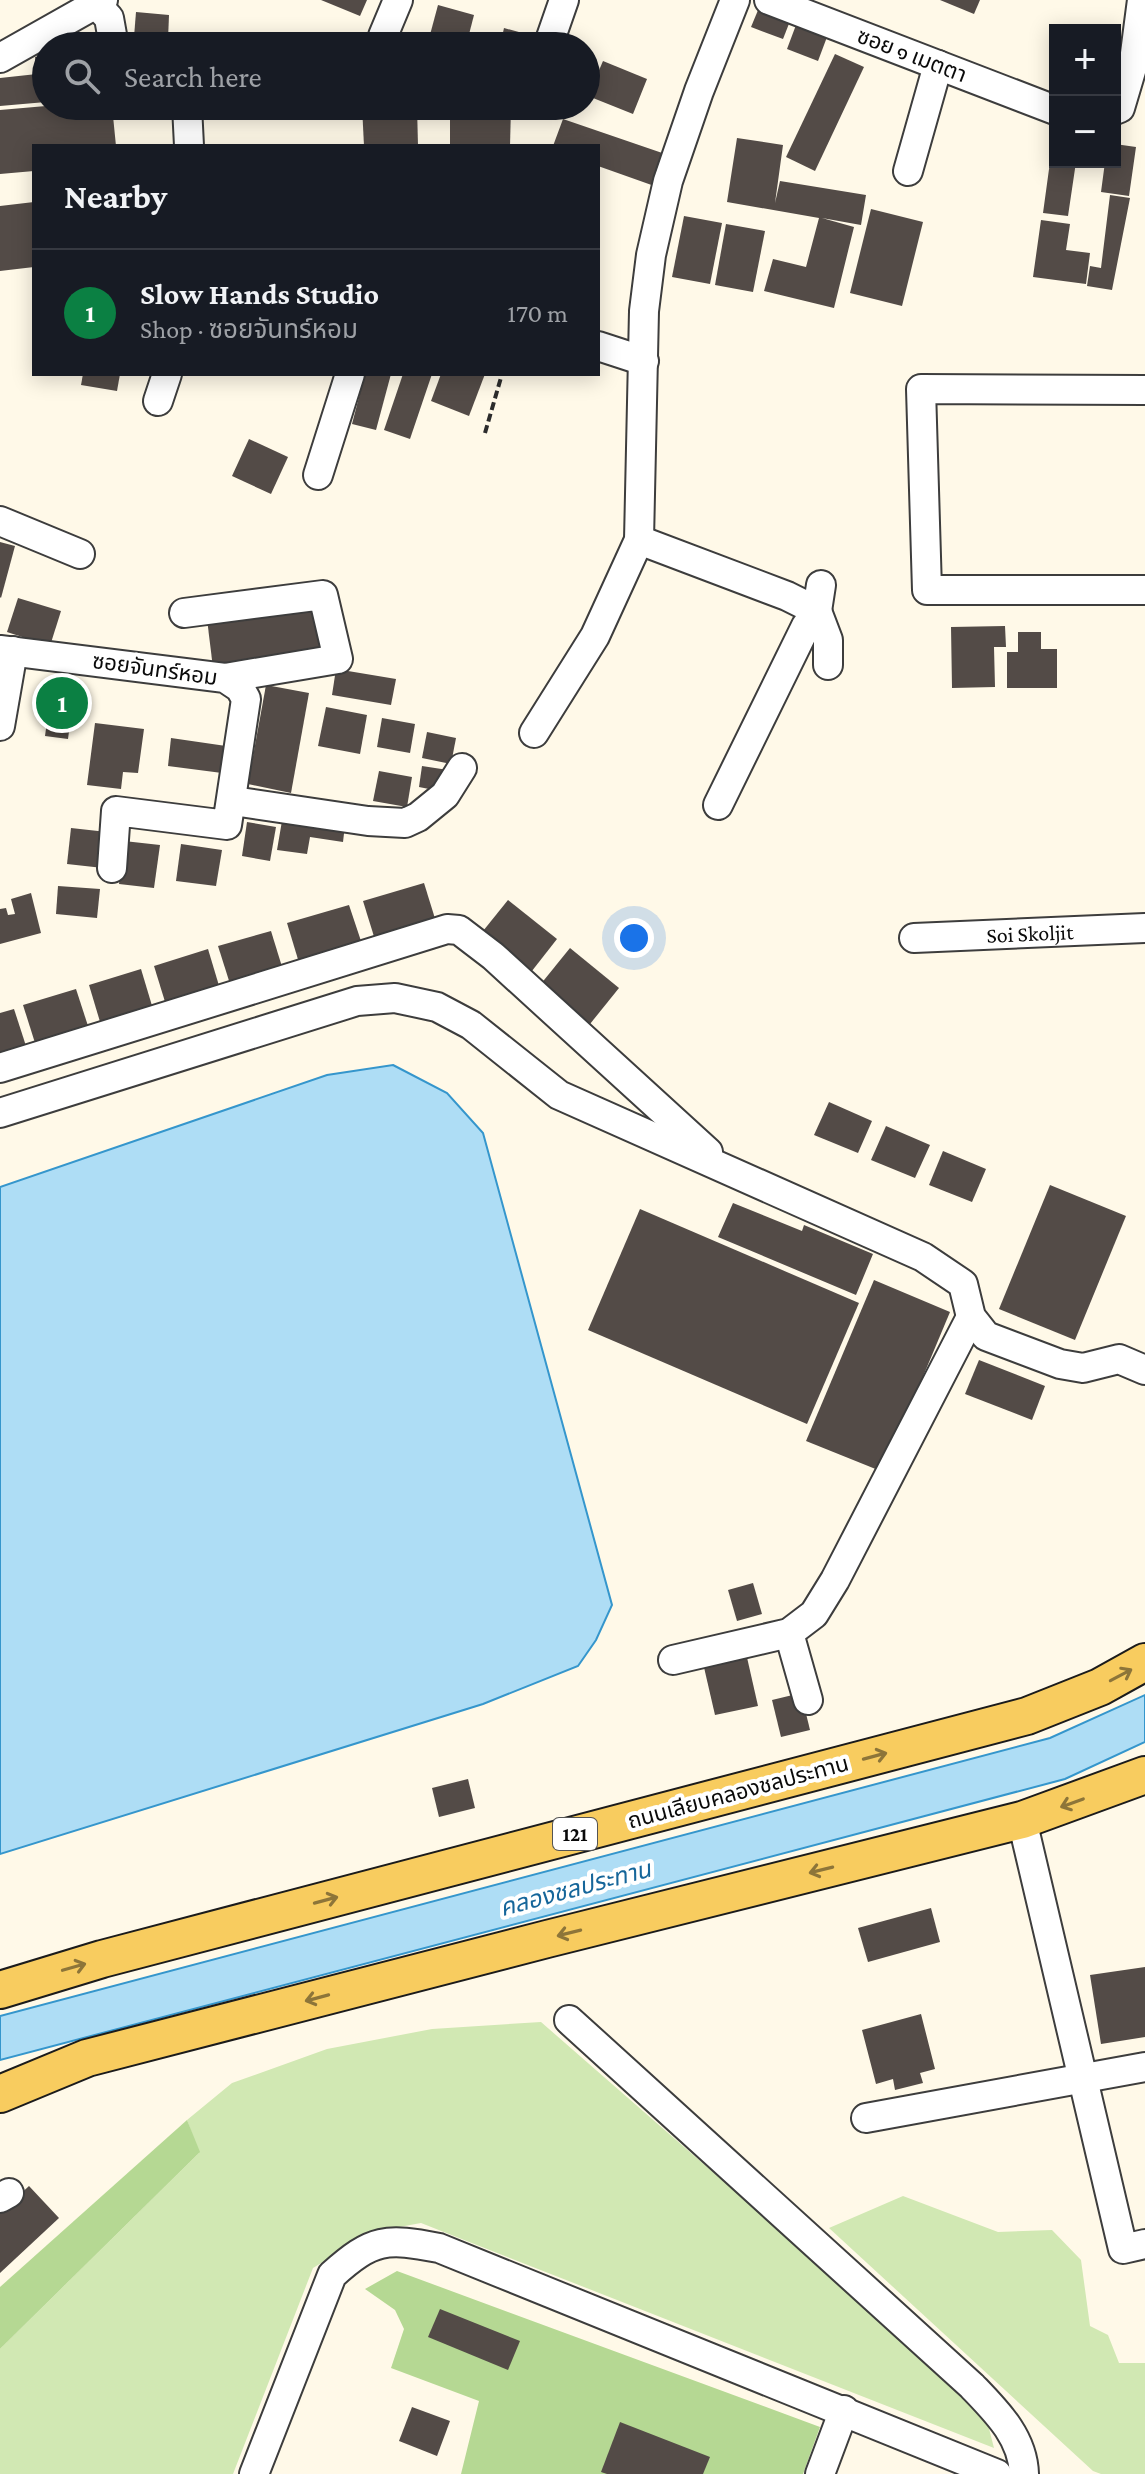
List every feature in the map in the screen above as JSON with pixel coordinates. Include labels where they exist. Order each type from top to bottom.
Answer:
[{"type":"main road","name":"ถนนเลียบคลองชลประทาน","points":[[0,1990],[102,1959],[1027,1716],[1100,1687],[1145,1662]]},
{"type":"main road","points":[[0,2094],[87,2058],[1022,1820],[1145,1775]]},
{"type":"street","points":[[385,32],[398,0]]},
{"type":"street","points":[[553,32],[564,0]]},
{"type":"street","points":[[534,733],[595,636],[639,540],[644,311],[651,255],[668,181],[735,0]]},
{"type":"street","name":"ซอย ๑ เมตตา","points":[[769,0],[1049,108]]},
{"type":"street","points":[[1121,105],[1134,61],[1142,0]]},
{"type":"street","points":[[47,32],[100,3],[109,18],[112,32]]},
{"type":"street","points":[[0,58],[32,40]]},
{"type":"street","points":[[908,171],[938,65]]},
{"type":"street","points":[[188,120],[189,144]]},
{"type":"street","points":[[600,347],[644,361]]},
{"type":"street","points":[[158,401],[166,376]]},
{"type":"street","points":[[318,475],[349,376]]},
{"type":"street","points":[[1145,390],[921,389],[927,590],[1145,590]]},
{"type":"street","points":[[0,521],[80,554]]},
{"type":"street","points":[[639,540],[787,596],[819,598]]},
{"type":"street","points":[[184,613],[323,595],[338,659],[225,678]]},
{"type":"street","points":[[819,598],[828,640],[828,665]]},
{"type":"street","points":[[718,805],[819,598]]},
{"type":"street","points":[[0,726],[7,650]]},
{"type":"street","name":"ซอยจันทร์หอม","points":[[7,650],[225,678],[240,688],[246,699],[233,801]]},
{"type":"street","points":[[112,868],[116,811],[227,825],[233,801],[368,821],[405,823],[418,817],[445,795],[462,768]]},
{"type":"street","name":"Soi Skoljit","points":[[914,938],[1145,928]]},
{"type":"street","points":[[0,1068],[447,929],[459,930],[493,956],[726,1169]]},
{"type":"street","points":[[0,1113],[357,1001],[395,998],[437,1007],[471,1025],[559,1095],[923,1257],[963,1284],[971,1317],[986,1336],[1060,1364],[1083,1368],[1119,1359],[1145,1370]]},
{"type":"street","points":[[673,1660],[789,1633],[814,1614],[835,1580],[971,1317]]},
{"type":"street","points":[[789,1633],[808,1700]]},
{"type":"street","points":[[1022,1820],[1123,2249],[1145,2244]]},
{"type":"street","points":[[569,2020],[972,2386],[998,2413],[1015,2437],[1024,2461],[1024,2474]]},
{"type":"street","points":[[866,2118],[1145,2067]]},
{"type":"street","points":[[254,2474],[332,2275],[357,2252],[395,2240],[439,2248],[997,2474]]},
{"type":"street","points":[[820,2474],[844,2410]]},
{"type":"path","points":[[485,433],[501,376]]},
{"type":"green space","points":[[541,2022],[984,2409],[994,2448],[421,2223],[372,2232],[313,2268],[233,2474],[0,2474],[0,2349],[199,2153],[187,2120],[232,2083],[327,2049],[432,2029]]},
{"type":"green space","points":[[187,2120],[200,2152],[0,2349],[0,2287]]},
{"type":"green space","points":[[903,2196],[998,2232],[1052,2230],[1081,2260],[1090,2326],[1108,2335],[1119,2363],[1145,2363],[1145,2474],[1101,2474],[1093,2471],[829,2228]]},
{"type":"green space","points":[[397,2271],[820,2427],[803,2474],[461,2474],[479,2401],[391,2368],[404,2329],[395,2310],[365,2289]]},
{"type":"water","points":[[393,1065],[447,1093],[483,1133],[612,1605],[596,1640],[578,1666],[483,1704],[0,1854],[0,1187],[327,1075]]},
{"type":"water","name":"คลองชลประทาน","points":[[1145,1695],[1145,1742],[1065,1779],[0,2060],[0,2016],[1050,1738]]},
{"type":"building","points":[[321,0],[367,0],[360,16]]},
{"type":"building","points":[[940,0],[980,0],[974,14]]},
{"type":"building","points":[[761,3],[792,16],[783,39],[751,27]]},
{"type":"building","points":[[438,5],[474,15],[470,32],[431,32]]},
{"type":"building","points":[[136,12],[169,15],[168,32],[134,32]]},
{"type":"building","points":[[796,25],[827,37],[818,61],[787,49]]},
{"type":"building","points":[[835,54],[864,67],[815,171],[786,157]]},
{"type":"building","points":[[603,61],[647,79],[633,114],[600,101],[600,68]]},
{"type":"building","points":[[32,75],[32,103],[0,106],[0,78]]},
{"type":"building","points":[[32,107],[32,120],[113,120],[116,144],[32,144],[32,171],[0,174],[0,110]]},
{"type":"building","points":[[363,120],[417,120],[418,144],[364,144]]},
{"type":"building","points":[[450,120],[511,120],[510,144],[450,144]]},
{"type":"building","points":[[563,120],[566,120],[671,156],[660,188],[600,167],[600,144],[554,144]]},
{"type":"building","points":[[737,138],[783,145],[775,203],[780,181],[866,195],[861,225],[822,218],[854,227],[834,308],[764,291],[773,259],[806,267],[819,218],[727,202]]},
{"type":"building","points":[[1121,145],[1136,147],[1129,196],[1101,192],[1104,168],[1121,168]]},
{"type":"building","points":[[1049,168],[1075,168],[1068,216],[1043,213]]},
{"type":"building","points":[[1110,195],[1130,198],[1112,290],[1087,286],[1090,266],[1101,268]]},
{"type":"building","points":[[32,202],[32,267],[0,271],[0,206]]},
{"type":"building","points":[[871,209],[923,222],[902,306],[850,293]]},
{"type":"building","points":[[684,216],[722,223],[710,284],[672,277]]},
{"type":"building","points":[[1041,220],[1070,224],[1066,250],[1090,253],[1086,284],[1033,277]]},
{"type":"building","points":[[726,224],[765,231],[753,292],[715,285]]},
{"type":"building","points":[[83,376],[120,376],[117,391],[81,385]]},
{"type":"building","points":[[364,376],[390,376],[376,430],[352,424]]},
{"type":"building","points":[[402,376],[431,376],[410,439],[384,430]]},
{"type":"building","points":[[440,376],[484,376],[469,416],[431,401]]},
{"type":"building","points":[[249,439],[288,457],[271,494],[232,476]]},
{"type":"building","points":[[0,542],[15,546],[1,598],[0,597]]},
{"type":"building","points":[[18,598],[61,611],[50,646],[7,632]]},
{"type":"building","points":[[325,607],[330,656],[213,668],[207,619]]},
{"type":"building","points":[[1005,626],[1006,647],[994,647],[995,687],[952,688],[951,627]]},
{"type":"building","points":[[1018,632],[1041,632],[1041,649],[1057,649],[1057,688],[1007,688],[1007,652],[1018,652]]},
{"type":"building","points":[[336,669],[396,679],[391,705],[332,695]]},
{"type":"building","points":[[52,685],[80,689],[75,725],[70,724],[68,739],[45,736]]},
{"type":"building","points":[[266,685],[309,693],[291,793],[248,784]]},
{"type":"building","points":[[326,707],[367,715],[360,754],[318,746]]},
{"type":"building","points":[[382,718],[415,724],[410,753],[377,747]]},
{"type":"building","points":[[95,723],[144,729],[138,773],[123,772],[121,789],[87,785]]},
{"type":"building","points":[[427,732],[456,738],[451,764],[422,758]]},
{"type":"building","points":[[171,738],[226,746],[222,773],[168,766]]},
{"type":"building","points":[[422,766],[448,770],[444,792],[419,787]]},
{"type":"building","points":[[379,771],[412,777],[407,807],[373,801]]},
{"type":"building","points":[[283,815],[345,825],[343,842],[310,837],[307,854],[277,850]]},
{"type":"building","points":[[247,822],[276,827],[270,861],[242,856]]},
{"type":"building","points":[[71,828],[107,832],[103,868],[67,864]]},
{"type":"building","points":[[124,841],[160,845],[154,888],[119,884]]},
{"type":"building","points":[[181,844],[222,850],[216,886],[176,881]]},
{"type":"building","points":[[424,883],[437,925],[376,943],[363,901]]},
{"type":"building","points":[[58,886],[100,889],[97,918],[56,914]]},
{"type":"building","points":[[31,893],[41,933],[0,944],[0,909],[6,908],[8,915],[15,914],[11,899]]},
{"type":"building","points":[[508,900],[557,939],[528,976],[479,936]]},
{"type":"building","points":[[349,905],[363,947],[300,966],[287,923]]},
{"type":"building","points":[[271,931],[283,970],[231,987],[218,946]]},
{"type":"building","points":[[570,948],[619,988],[590,1024],[540,985]]},
{"type":"building","points":[[208,949],[220,989],[166,1005],[154,966]]},
{"type":"building","points":[[141,969],[153,1009],[101,1025],[89,985]]},
{"type":"building","points":[[76,989],[89,1029],[36,1046],[23,1005]]},
{"type":"building","points":[[14,1009],[27,1049],[0,1057],[0,1013]]},
{"type":"building","points":[[829,1102],[872,1121],[858,1153],[814,1135]]},
{"type":"building","points":[[886,1126],[930,1145],[915,1178],[871,1160]]},
{"type":"building","points":[[943,1151],[986,1169],[972,1202],[929,1185]]},
{"type":"building","points":[[1050,1185],[1126,1216],[1075,1340],[999,1309]]},
{"type":"building","points":[[733,1203],[802,1231],[804,1225],[873,1254],[856,1295],[718,1237]]},
{"type":"building","points":[[640,1209],[859,1303],[807,1424],[588,1330]]},
{"type":"building","points":[[874,1280],[950,1312],[883,1472],[806,1441]]},
{"type":"building","points":[[979,1360],[1045,1386],[1032,1420],[965,1394]]},
{"type":"building","points":[[753,1583],[762,1614],[737,1621],[728,1590]]},
{"type":"building","points":[[746,1653],[758,1706],[715,1715],[703,1663]]},
{"type":"building","points":[[801,1693],[810,1730],[781,1737],[772,1700]]},
{"type":"building","points":[[468,1779],[475,1808],[439,1817],[432,1788]]},
{"type":"building","points":[[931,1908],[940,1942],[868,1962],[858,1928]]},
{"type":"building","points":[[1145,1967],[1145,2037],[1101,2044],[1090,1975]]},
{"type":"building","points":[[921,2014],[935,2069],[920,2073],[923,2083],[895,2090],[893,2079],[876,2084],[862,2030]]},
{"type":"building","points":[[29,2186],[59,2218],[0,2273],[0,2213]]},
{"type":"building","points":[[440,2309],[520,2341],[508,2370],[428,2337]]},
{"type":"building","points":[[412,2407],[450,2421],[437,2456],[399,2441]]},
{"type":"building","points":[[620,2422],[710,2457],[703,2474],[601,2472]]},
{"type":"place","name":"Slow Hands Studio","points":[[62,703]]}]
